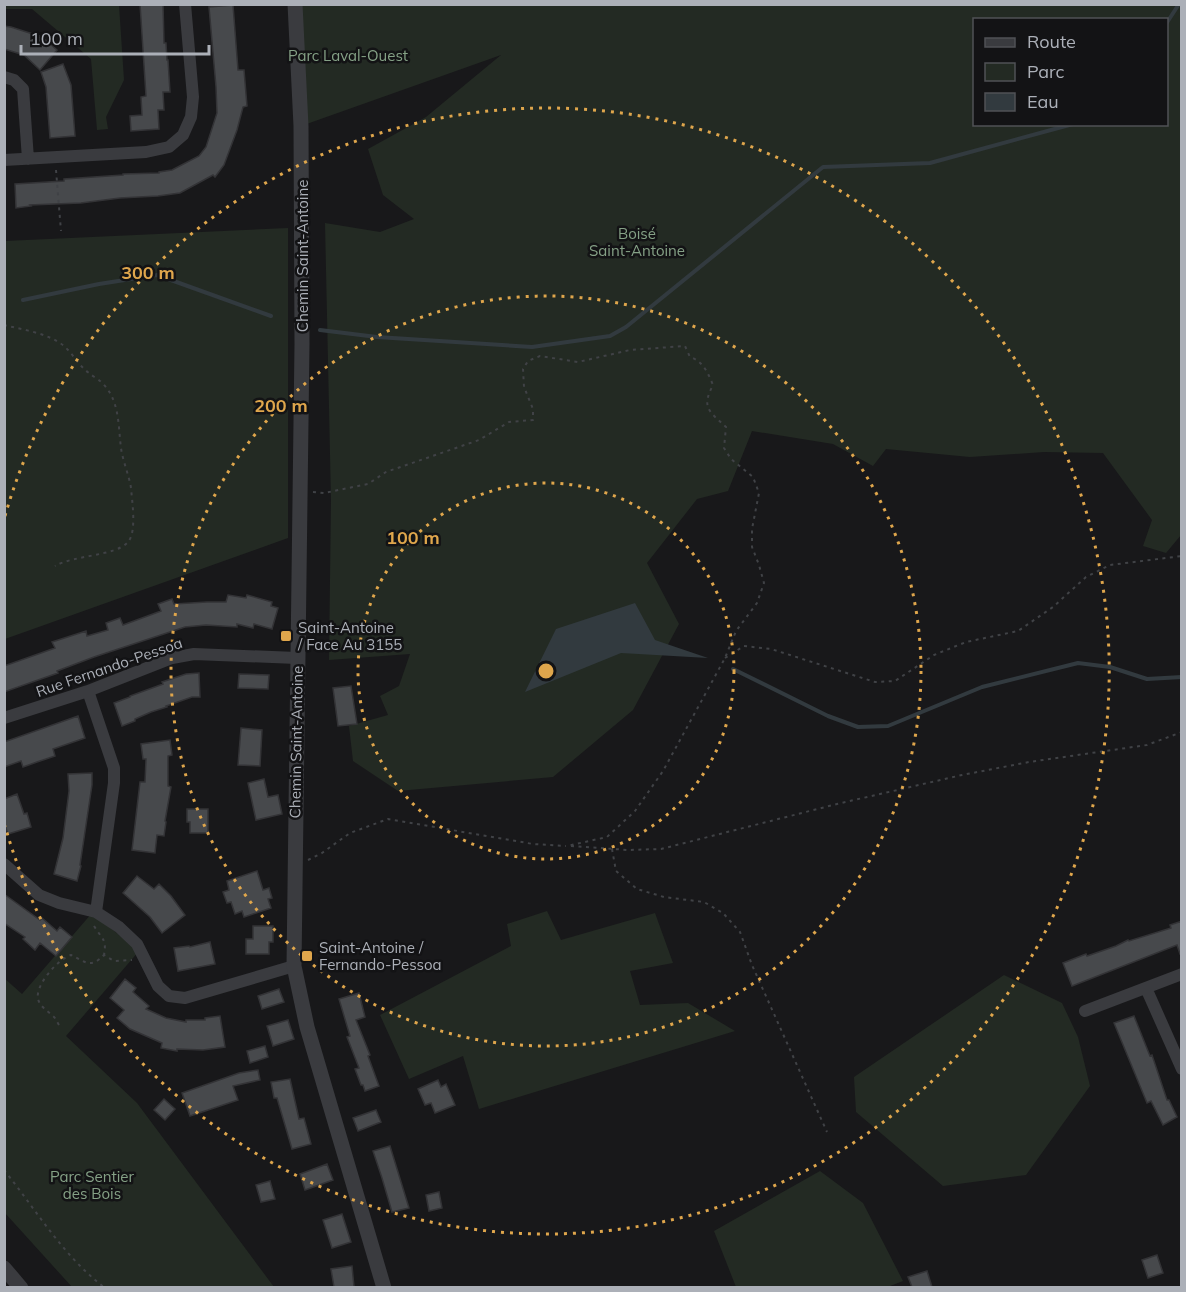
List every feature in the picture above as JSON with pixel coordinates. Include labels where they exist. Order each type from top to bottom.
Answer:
[{"type":"street","points":[[4,160],[146,152],[169,147],[183,135],[192,117],[193,97],[185,4]]},
{"type":"street","name":"Chemin Saint-Antoine","points":[[295,4],[301,126],[302,344],[294,966],[307,1027],[384,1287]]},
{"type":"street","points":[[4,77],[14,80],[23,90],[28,159]]},
{"type":"street","name":"Rue Fernando-Pessoa","points":[[4,718],[88,691],[172,658],[194,654],[297,658]]},
{"type":"street","points":[[88,691],[114,768],[114,783],[96,912]]},
{"type":"street","points":[[4,864],[39,895],[96,912],[119,927],[137,944],[158,986],[169,996],[186,998],[294,966]]},
{"type":"street","points":[[1085,1011],[1182,974]]},
{"type":"street","points":[[1146,988],[1182,1069]]},
{"type":"street","points":[[4,1268],[21,1287]]},
{"type":"path","points":[[55,158],[61,231]]},
{"type":"path","points":[[4,325],[55,340],[89,373],[100,380],[116,405],[122,450],[130,481],[132,535],[123,546],[63,561],[56,566]]},
{"type":"path","points":[[300,491],[324,493],[368,484],[386,472],[479,440],[509,422],[533,420],[533,409],[524,387],[523,369],[528,361],[540,356],[578,362],[630,350],[685,346],[690,357],[697,359],[707,372],[713,385],[706,397],[709,411],[726,427],[724,448],[731,459],[753,477],[759,493],[752,529],[752,547],[764,583],[757,603],[736,631],[725,658],[663,771],[635,811],[607,837],[567,846]]},
{"type":"path","points":[[725,658],[744,646],[771,649],[875,682],[895,681],[934,655],[966,642],[1018,631],[1053,607],[1086,577],[1110,565],[1182,556]]},
{"type":"path","points":[[295,866],[322,853],[350,833],[387,819],[532,844],[628,850],[661,849],[962,775],[1029,762],[1147,745],[1182,732]]},
{"type":"path","points":[[612,849],[616,871],[637,889],[664,897],[704,902],[723,913],[740,932],[752,965],[827,1132]]},
{"type":"path","points":[[59,1025],[38,1001],[38,990],[45,978],[65,957],[71,955],[86,963],[97,962],[104,955],[106,946],[104,938],[93,925],[96,912]]},
{"type":"path","points":[[104,955],[114,961],[124,961],[132,960],[142,954]]},
{"type":"path","points":[[4,1170],[69,1255],[105,1287]]},
{"type":"green space","points":[[4,5],[119,5],[124,80],[106,117],[108,129],[97,130],[91,59],[32,9],[5,9]]},
{"type":"green space","name":"Boisé Saint-Antoine","points":[[295,5],[1181,5],[1181,535],[1166,553],[1143,546],[1152,520],[1103,453],[1044,452],[970,457],[886,449],[873,466],[833,444],[752,431],[728,491],[697,499],[647,563],[679,624],[633,710],[553,777],[398,791],[353,761],[349,726],[388,715],[380,696],[399,686],[410,654],[329,660],[331,500],[325,223],[380,232],[414,219],[383,195],[368,149],[426,117],[501,55],[301,126]]},
{"type":"green space","points":[[288,228],[288,538],[5,639],[5,241]]},
{"type":"green space","points":[[547,911],[561,940],[655,913],[673,963],[630,971],[640,1005],[688,1003],[735,1031],[479,1109],[463,1056],[409,1079],[380,1015],[511,946],[507,924]]},
{"type":"green space","name":"Parc Sentier des Bois","points":[[92,913],[139,951],[66,1036],[137,1103],[274,1287],[72,1287],[5,1213],[4,978],[22,994]]},
{"type":"green space","points":[[1004,975],[1062,1003],[1078,1037],[1090,1086],[1026,1175],[943,1186],[856,1112],[854,1077]]},
{"type":"green space","points":[[820,1171],[863,1203],[903,1281],[885,1288],[736,1287],[714,1231]]},
{"type":"water","points":[[635,603],[655,640],[708,658],[621,653],[525,692],[556,629]]},
{"type":"building","points":[[140,4],[163,4],[164,43],[166,43],[170,92],[163,92],[164,110],[158,110],[159,129],[131,131],[130,116],[142,115],[141,97],[146,96]]},
{"type":"building","points":[[233,5],[238,70],[244,70],[247,106],[243,107],[224,165],[215,177],[213,175],[180,193],[16,208],[15,184],[159,173],[172,170],[199,156],[206,147],[217,113],[209,7]]},
{"type":"building","points":[[4,26],[42,37],[57,50],[40,70],[24,55],[4,49]]},
{"type":"building","points":[[63,64],[71,85],[75,136],[50,138],[46,87],[41,72]]},
{"type":"building","points":[[228,595],[246,598],[247,595],[272,602],[271,606],[278,608],[272,629],[254,624],[253,628],[237,624],[237,627],[206,625],[185,627],[94,657],[57,671],[58,673],[4,692],[4,666],[55,648],[52,642],[86,631],[87,636],[108,630],[106,623],[120,618],[123,625],[161,611],[158,604],[172,599],[174,604],[226,602]]},
{"type":"building","points":[[199,673],[200,697],[192,697],[166,706],[122,726],[114,703],[163,684],[162,682],[186,674]]},
{"type":"building","points":[[239,674],[269,675],[268,689],[238,688]]},
{"type":"building","points":[[351,686],[357,724],[338,726],[333,688]]},
{"type":"building","points":[[78,716],[85,738],[53,749],[55,756],[23,767],[21,761],[4,767],[4,742]]},
{"type":"building","points":[[241,728],[262,730],[260,766],[238,765]]},
{"type":"building","points":[[170,740],[172,755],[168,756],[168,786],[171,787],[164,836],[157,835],[155,853],[132,850],[140,782],[145,782],[146,759],[143,759],[141,744]]},
{"type":"building","points":[[92,773],[81,866],[77,881],[54,874],[63,838],[69,791],[68,774]]},
{"type":"building","points":[[264,779],[268,797],[278,795],[282,814],[256,820],[248,783]]},
{"type":"building","points":[[17,794],[31,827],[8,834],[4,823],[4,799]]},
{"type":"building","points":[[187,809],[208,809],[208,833],[190,833]]},
{"type":"building","points":[[257,871],[263,890],[269,888],[272,898],[268,899],[271,908],[244,917],[242,911],[235,914],[231,902],[227,903],[223,892],[229,890],[227,881]]},
{"type":"building","points":[[137,876],[154,889],[159,884],[185,915],[162,933],[150,917],[123,893]]},
{"type":"building","points":[[4,894],[40,920],[42,918],[57,931],[60,927],[72,937],[56,956],[40,943],[35,950],[23,939],[25,937],[4,923]]},
{"type":"building","points":[[1182,921],[1182,953],[1180,954],[1177,945],[1072,986],[1063,963],[1128,940],[1171,928],[1170,925]]},
{"type":"building","points":[[253,926],[273,926],[273,942],[269,942],[269,954],[246,954],[246,939],[253,939]]},
{"type":"building","points":[[210,942],[215,964],[178,971],[174,948]]},
{"type":"building","points":[[125,979],[136,988],[133,992],[149,1006],[146,1009],[166,1018],[186,1022],[186,1020],[205,1020],[205,1018],[220,1016],[225,1047],[203,1050],[177,1049],[177,1051],[161,1048],[162,1043],[130,1029],[117,1018],[124,1010],[110,998]]},
{"type":"building","points":[[279,989],[284,1002],[262,1009],[258,996]]},
{"type":"building","points":[[359,993],[365,1017],[356,1020],[379,1086],[365,1091],[355,1069],[359,1068],[347,1037],[350,1036],[339,999]]},
{"type":"building","points":[[1134,1016],[1150,1056],[1152,1055],[1167,1100],[1177,1117],[1163,1125],[1151,1101],[1147,1103],[1114,1023]]},
{"type":"building","points":[[288,1020],[294,1039],[273,1046],[267,1026]]},
{"type":"building","points":[[265,1046],[268,1057],[250,1063],[247,1051]]},
{"type":"building","points":[[258,1070],[260,1080],[233,1086],[238,1100],[190,1116],[182,1093],[239,1073]]},
{"type":"building","points":[[290,1079],[299,1119],[304,1118],[311,1144],[292,1149],[277,1098],[274,1098],[271,1082]]},
{"type":"building","points":[[438,1080],[441,1087],[446,1084],[455,1105],[435,1113],[431,1103],[425,1105],[418,1089]]},
{"type":"building","points":[[164,1099],[175,1109],[165,1120],[154,1110]]},
{"type":"building","points":[[376,1110],[381,1122],[358,1131],[353,1118]]},
{"type":"building","points":[[390,1146],[409,1208],[392,1212],[373,1151]]},
{"type":"building","points":[[327,1164],[333,1180],[305,1190],[300,1174]]},
{"type":"building","points":[[270,1181],[275,1199],[261,1202],[256,1185]]},
{"type":"building","points":[[439,1192],[442,1208],[429,1211],[426,1195]]},
{"type":"building","points":[[342,1214],[351,1242],[332,1248],[323,1220]]},
{"type":"building","points":[[1157,1255],[1163,1273],[1148,1278],[1142,1260]]},
{"type":"building","points":[[352,1266],[354,1287],[334,1287],[331,1269]]},
{"type":"building","points":[[927,1271],[932,1287],[912,1287],[908,1277]]},
{"type":"waterway","points":[[1168,21],[1179,4]]},
{"type":"waterway","points":[[320,330],[377,337],[532,347],[610,336],[626,327],[823,167],[930,163],[1066,126]]},
{"type":"waterway","points":[[23,300],[157,275],[271,316]]},
{"type":"waterway","points":[[733,669],[828,716],[858,727],[888,726],[982,687],[1078,663],[1110,667],[1147,679],[1182,677]]},
{"type":"place","name":"Saint-Antoine / Face Au 3155","points":[[286,636]]},
{"type":"place","name":"Saint-Antoine / Fernando-Pessoa","points":[[307,956]]},
{"type":"park label","name":"Parc Laval-Ouest","points":[[348,55]]}]
